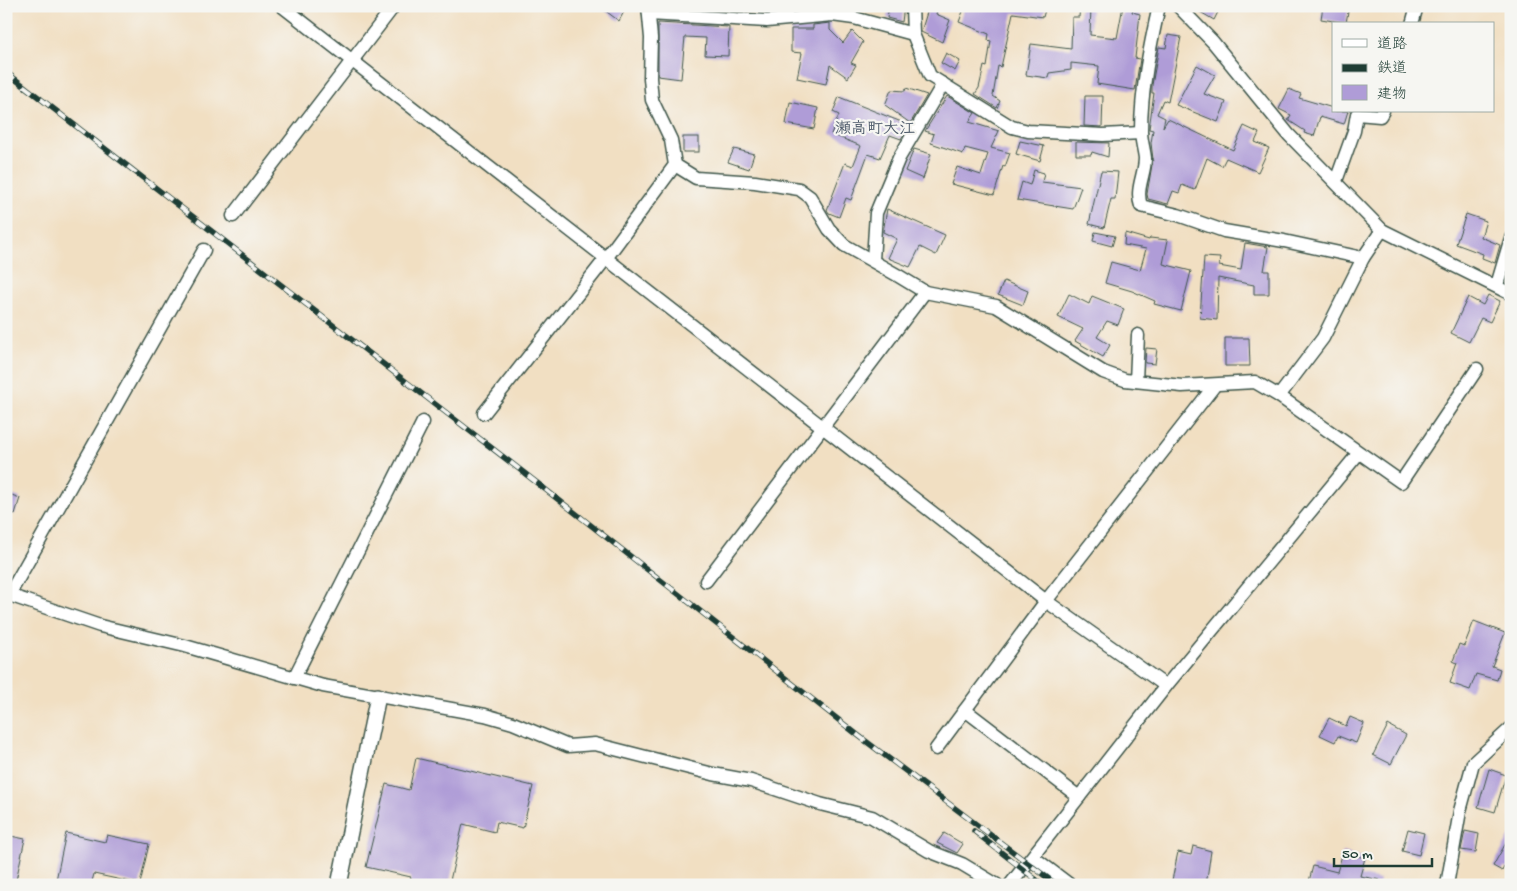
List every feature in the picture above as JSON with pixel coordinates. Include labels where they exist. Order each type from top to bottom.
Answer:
[{"type":"street","points":[[282,6],[1046,601],[1166,686]]},
{"type":"street","points":[[233,216],[394,6]]},
{"type":"street","points":[[912,6],[913,34],[930,76],[1012,127],[1028,131],[1103,134],[1141,132]]},
{"type":"street","points":[[1159,6],[1153,37],[1141,132],[1145,160],[1137,197],[1141,206],[1178,215],[1224,232],[1284,241],[1363,258]]},
{"type":"street","points":[[1178,6],[1213,42],[1290,135],[1382,230],[1497,285],[1511,294]]},
{"type":"street","points":[[1413,22],[1417,6]]},
{"type":"street","points":[[484,413],[607,258],[675,165],[671,140],[652,100],[649,10],[767,21],[832,15],[854,18],[913,34]]},
{"type":"street","points":[[873,260],[876,213],[899,158],[943,84]]},
{"type":"street","points":[[1336,181],[1354,131],[1357,114],[1380,116],[1382,112]]},
{"type":"street","points":[[675,165],[696,178],[755,182],[799,189],[810,197],[829,229],[844,244],[926,292],[996,306],[1104,372],[1125,380],[1182,386],[1255,382],[1279,396],[1358,454],[1401,482],[1477,369]]},
{"type":"street","points":[[1279,396],[1323,338],[1363,258],[1382,230]]},
{"type":"street","points":[[1497,285],[1511,238]]},
{"type":"street","points":[[204,250],[8,594],[100,626],[185,646],[323,686],[486,715],[513,723],[568,746],[595,744],[713,774],[751,781],[820,804],[872,817],[929,851],[962,864],[997,885]]},
{"type":"street","points":[[706,580],[926,292]]},
{"type":"street","points":[[1136,381],[1138,335]]},
{"type":"street","points":[[936,749],[1046,601],[1215,385]]},
{"type":"street","points":[[294,678],[423,422]]},
{"type":"street","points":[[1010,885],[1166,686],[1358,454]]},
{"type":"street","points":[[339,885],[378,696]]},
{"type":"street","points":[[965,710],[1079,797]]},
{"type":"street","points":[[1447,885],[1460,811],[1472,763],[1511,728]]},
{"type":"street","points":[[1033,856],[1070,885]]},
{"type":"building","points":[[599,6],[627,6],[619,21]]},
{"type":"building","points":[[889,6],[904,6],[902,22],[887,18]]},
{"type":"building","points":[[929,6],[938,6],[936,14],[950,20],[942,42],[921,32]]},
{"type":"building","points":[[965,6],[1046,6],[1043,17],[1013,13],[1001,67],[998,66],[993,96],[1000,101],[997,108],[975,94],[979,88],[984,66],[987,67],[991,41],[988,40],[989,34],[959,22]]},
{"type":"building","points":[[1080,6],[1091,6],[1090,35],[1117,38],[1123,6],[1134,6],[1132,12],[1140,14],[1135,58],[1140,59],[1135,90],[1097,84],[1099,66],[1071,63],[1071,70],[1049,73],[1048,78],[1026,75],[1031,44],[1071,49],[1072,17],[1079,17]]},
{"type":"building","points":[[1190,6],[1221,6],[1214,20]]},
{"type":"building","points":[[1323,6],[1349,6],[1346,22],[1321,19]]},
{"type":"building","points":[[658,23],[729,27],[728,56],[705,55],[706,38],[685,37],[681,79],[658,76]]},
{"type":"building","points":[[830,23],[830,30],[843,43],[852,31],[863,42],[851,63],[856,65],[848,78],[830,65],[826,84],[797,78],[802,53],[791,52],[791,29],[813,29],[813,25]]},
{"type":"building","points":[[1168,35],[1181,37],[1168,102],[1163,100],[1157,114],[1165,118],[1163,127],[1168,119],[1233,150],[1244,126],[1259,133],[1255,142],[1269,148],[1258,172],[1226,158],[1222,166],[1207,158],[1195,190],[1182,185],[1179,193],[1173,191],[1168,204],[1148,199],[1147,194],[1153,159],[1151,143],[1153,130],[1149,129],[1154,93],[1152,93],[1152,85],[1159,47],[1166,48]]},
{"type":"building","points":[[946,53],[960,61],[955,71],[941,63]]},
{"type":"building","points":[[1197,65],[1215,75],[1204,94],[1226,102],[1218,122],[1176,105]]},
{"type":"building","points":[[906,88],[927,95],[901,139],[890,135],[880,158],[868,154],[851,200],[846,198],[839,217],[829,213],[827,210],[845,163],[853,166],[861,146],[831,134],[839,115],[833,112],[839,97],[909,125],[910,123],[885,105],[891,90],[905,91]]},
{"type":"building","points":[[1289,89],[1301,94],[1299,98],[1332,108],[1332,112],[1348,112],[1344,124],[1320,117],[1314,136],[1304,133],[1305,131],[1288,120],[1291,115],[1279,109]]},
{"type":"building","points":[[947,96],[975,113],[969,122],[999,131],[991,148],[1010,153],[1005,167],[1003,166],[994,195],[951,184],[957,167],[981,175],[988,154],[965,148],[963,154],[931,143],[934,134],[925,131]]},
{"type":"building","points":[[1085,96],[1103,96],[1102,127],[1084,126]]},
{"type":"building","points":[[790,102],[818,108],[814,129],[786,124]]},
{"type":"building","points":[[683,137],[699,137],[699,152],[683,152]]},
{"type":"building","points":[[1020,141],[1044,146],[1040,161],[1016,154]]},
{"type":"building","points":[[1076,142],[1109,143],[1108,157],[1092,152],[1091,155],[1076,155]]},
{"type":"building","points":[[734,149],[754,154],[749,169],[728,162]]},
{"type":"building","points":[[914,149],[931,154],[923,179],[905,171]]},
{"type":"building","points":[[1034,170],[1044,173],[1042,182],[1081,187],[1073,209],[1017,200],[1022,182],[1030,185]]},
{"type":"building","points":[[1101,171],[1118,172],[1115,199],[1111,199],[1104,228],[1089,224]]},
{"type":"building","points":[[887,209],[945,235],[936,255],[920,247],[910,267],[888,258],[897,239],[883,232]]},
{"type":"building","points":[[1466,214],[1486,221],[1481,237],[1500,245],[1495,263],[1482,258],[1483,254],[1456,244]]},
{"type":"building","points":[[1095,232],[1115,236],[1112,246],[1093,241]]},
{"type":"building","points":[[1125,233],[1149,240],[1150,238],[1168,240],[1163,264],[1191,271],[1181,311],[1154,304],[1155,301],[1132,291],[1105,283],[1111,262],[1140,270],[1146,249],[1124,245]]},
{"type":"building","points":[[1245,243],[1268,247],[1264,271],[1269,271],[1269,294],[1254,294],[1254,285],[1218,278],[1217,320],[1200,318],[1204,257],[1220,258],[1219,266],[1241,270]]},
{"type":"building","points":[[1004,281],[1028,291],[1023,305],[998,295]]},
{"type":"building","points":[[1069,294],[1089,304],[1092,296],[1124,309],[1118,325],[1107,321],[1097,337],[1110,345],[1103,357],[1075,341],[1083,329],[1058,317]]},
{"type":"building","points":[[1488,295],[1500,301],[1490,322],[1481,318],[1469,342],[1451,333],[1468,297],[1483,305]]},
{"type":"building","points":[[1225,338],[1249,338],[1250,366],[1225,366]]},
{"type":"building","points":[[1146,348],[1157,349],[1155,364],[1145,363]]},
{"type":"building","points":[[6,493],[20,498],[15,514],[6,511]]},
{"type":"building","points":[[1474,621],[1505,633],[1492,666],[1500,669],[1497,680],[1476,674],[1470,690],[1450,683],[1457,663],[1453,661],[1459,644],[1464,646]]},
{"type":"building","points":[[1350,717],[1364,723],[1356,743],[1338,736],[1335,742],[1320,735],[1329,718],[1346,726]]},
{"type":"building","points":[[1388,725],[1406,735],[1391,764],[1373,755]]},
{"type":"building","points":[[416,758],[533,786],[523,828],[497,822],[495,832],[463,824],[449,885],[409,885],[411,877],[366,867],[386,784],[409,790]]},
{"type":"building","points":[[1489,769],[1506,775],[1495,812],[1478,807]]},
{"type":"building","points":[[1408,829],[1424,833],[1419,855],[1402,851]]},
{"type":"building","points":[[1465,831],[1479,834],[1476,852],[1461,850]]},
{"type":"building","points":[[66,833],[105,842],[107,835],[149,844],[140,884],[94,874],[91,885],[55,885]]},
{"type":"building","points":[[944,833],[963,844],[957,853],[937,843]]},
{"type":"building","points":[[1511,834],[1511,871],[1504,867],[1502,871],[1493,866]]},
{"type":"building","points":[[6,835],[25,839],[15,885],[6,885]]},
{"type":"building","points":[[1193,846],[1211,851],[1206,885],[1171,885],[1178,852],[1191,855]]},
{"type":"building","points":[[1343,852],[1365,858],[1360,876],[1380,880],[1379,885],[1308,885],[1313,866],[1337,872]]},
{"type":"railway","points":[[6,72],[541,486],[859,736],[1057,885]]},
{"type":"railway","points":[[974,831],[1043,885]]},
{"type":"district","name":"瀬高町大江","points":[[875,130]]}]
